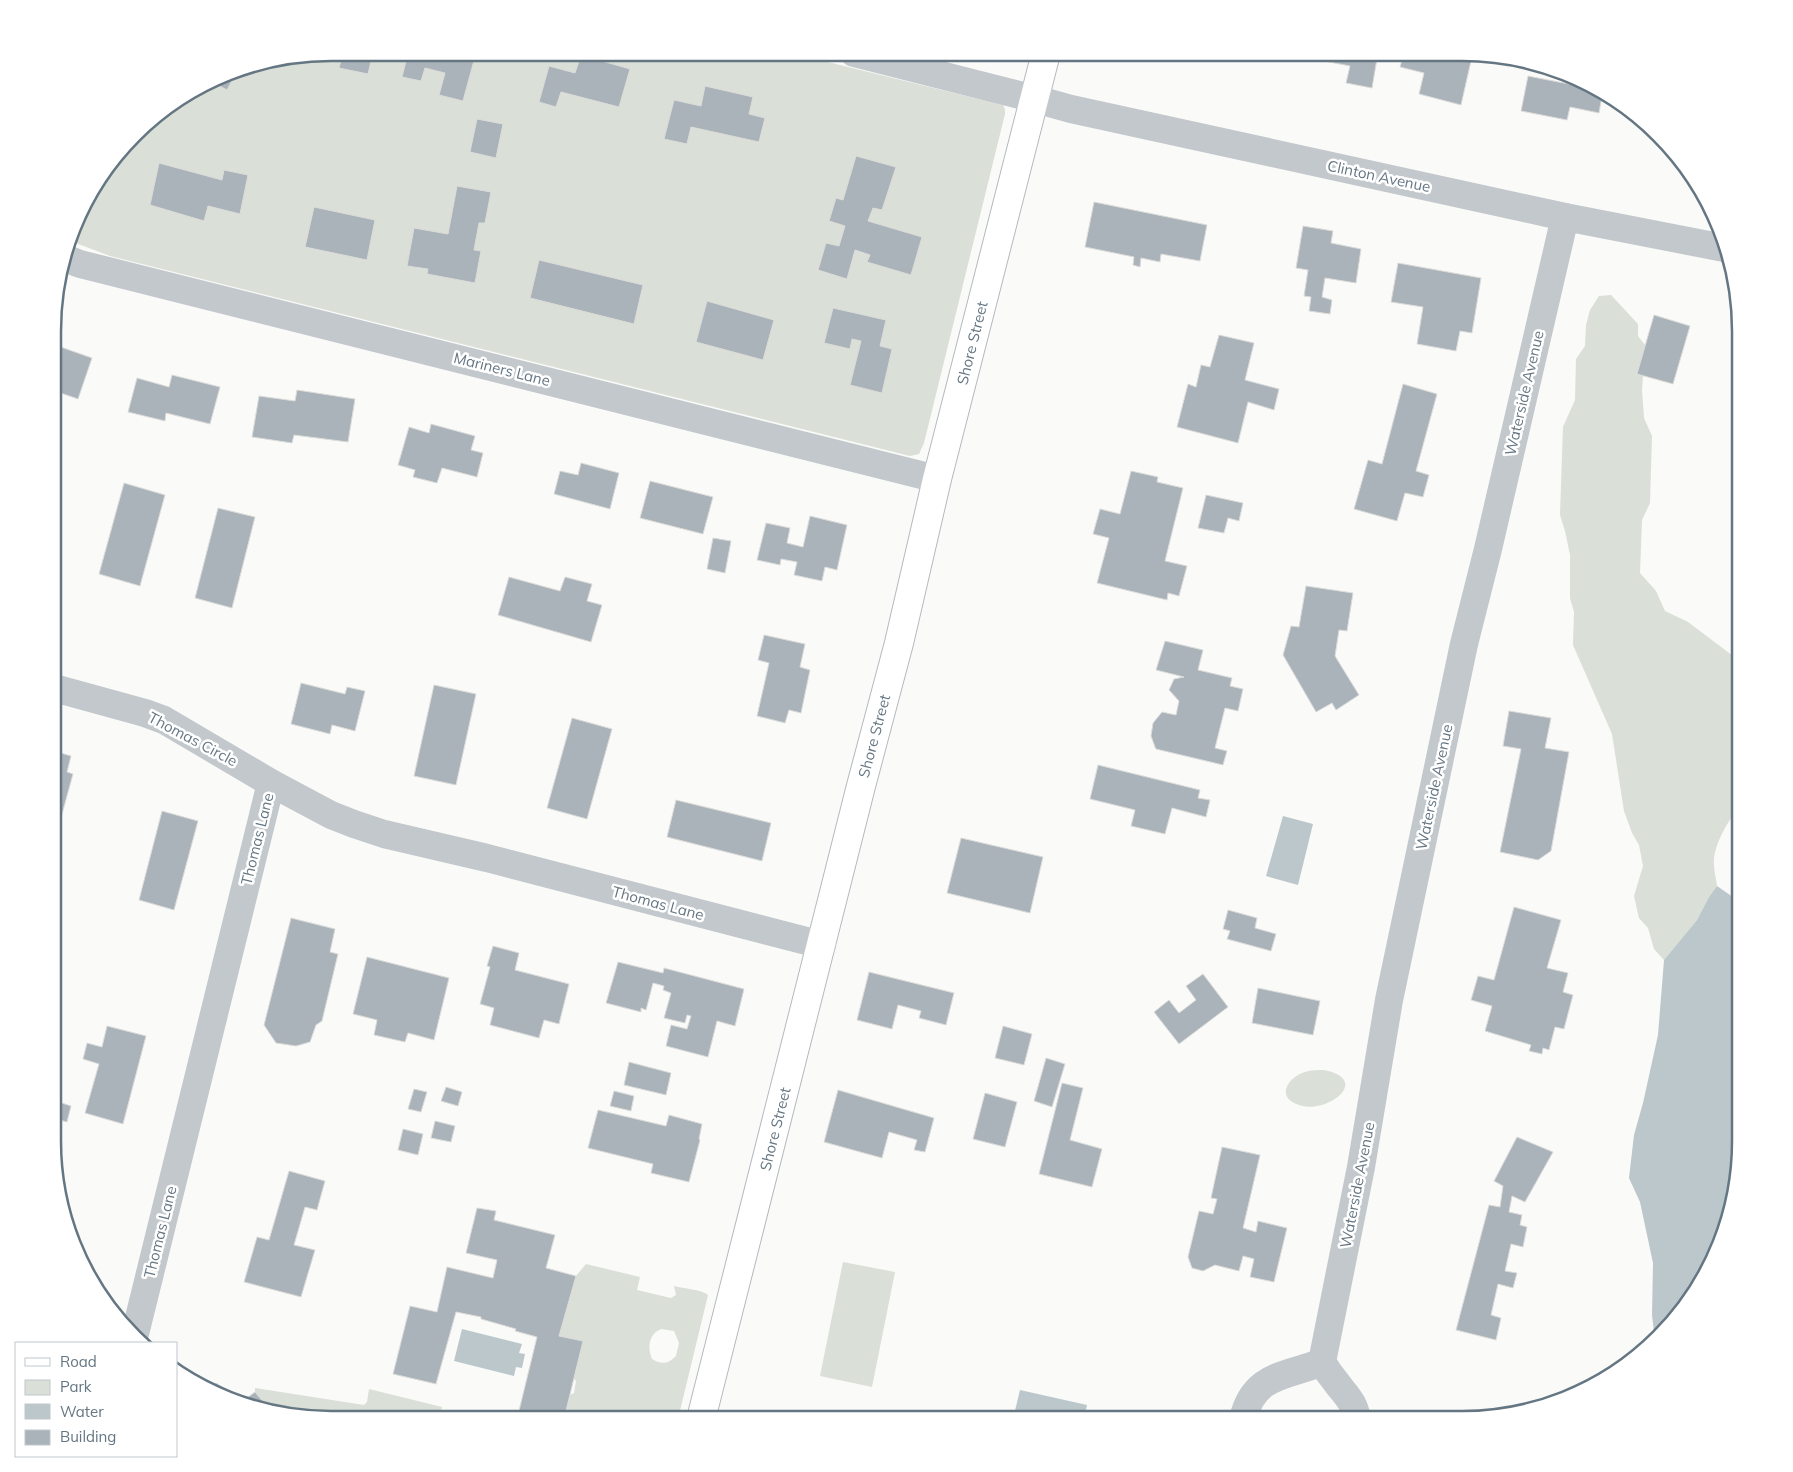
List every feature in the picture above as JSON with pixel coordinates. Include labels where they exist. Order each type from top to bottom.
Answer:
[{"type":"main road","name":"Shore Street","points":[[703,1411],[899,643],[937,479],[1044,61]]},
{"type":"street","points":[[885,61],[1035,99]]},
{"type":"street","name":"Clinton Avenue","points":[[1035,99],[1071,109],[1565,217],[1718,247]]},
{"type":"street","name":"Waterside Avenue","points":[[1322,1362],[1361,1167],[1390,1000],[1464,644],[1565,217]]},
{"type":"street","name":"Mariners Lane","points":[[70,260],[937,479]]},
{"type":"street","name":"Thomas Circle","points":[[61,690],[164,720],[271,783]]},
{"type":"street","name":"Thomas Lane","points":[[136,1328],[271,783],[330,815],[384,834],[487,858],[822,946]]},
{"type":"street","points":[[1246,1411],[1250,1399],[1264,1384],[1281,1374],[1301,1371],[1322,1362],[1336,1383],[1348,1395],[1356,1411]]},
{"type":"green space","points":[[331,61],[824,61],[1003,105],[1005,109],[924,443],[919,454],[910,456],[110,256],[76,243],[97,196],[128,153],[153,128],[196,97],[228,82],[278,66]]},
{"type":"green space","points":[[1611,295],[1638,324],[1638,336],[1645,345],[1642,390],[1644,418],[1652,436],[1650,503],[1642,520],[1640,573],[1656,591],[1665,611],[1688,622],[1732,655],[1732,818],[1720,838],[1715,852],[1714,865],[1717,886],[1697,920],[1664,960],[1654,949],[1648,928],[1639,918],[1634,896],[1643,866],[1639,845],[1632,833],[1624,811],[1612,734],[1573,645],[1574,612],[1570,598],[1570,555],[1560,515],[1563,427],[1575,400],[1576,359],[1585,346],[1586,325],[1590,310],[1599,296]]},
{"type":"green space","points":[[1324,1070],[1338,1075],[1345,1081],[1345,1088],[1332,1101],[1310,1107],[1299,1105],[1287,1097],[1287,1087],[1294,1078],[1307,1071]]},
{"type":"green space","points":[[843,1262],[895,1272],[872,1387],[820,1376]]},
{"type":"green space","points":[[586,1264],[640,1277],[637,1290],[671,1298],[676,1295],[674,1286],[697,1290],[708,1295],[680,1411],[566,1411],[570,1395],[574,1393],[576,1381],[574,1379],[582,1341],[559,1336],[576,1276]],"holes":[[[661,1329],[674,1331],[679,1343],[676,1356],[670,1361],[665,1363],[652,1359],[649,1346],[657,1331]]]},
{"type":"green space","points":[[255,1388],[364,1405],[367,1402],[369,1389],[442,1407],[441,1411],[313,1410],[264,1403],[255,1392]]},
{"type":"water","points":[[1283,816],[1313,824],[1298,885],[1266,876]]},
{"type":"water","points":[[1717,886],[1732,896],[1732,1141],[1727,1194],[1711,1244],[1696,1276],[1676,1305],[1654,1331],[1652,1315],[1653,1263],[1640,1202],[1629,1178],[1634,1135],[1658,1035],[1664,960],[1697,920]]},
{"type":"water","points":[[462,1329],[522,1344],[519,1353],[525,1354],[522,1368],[516,1367],[514,1376],[454,1361]]},
{"type":"water","points":[[1020,1390],[1087,1405],[1086,1411],[1015,1411]]},
{"type":"building","points":[[341,61],[371,61],[368,74],[339,68]]},
{"type":"building","points":[[406,61],[474,61],[463,101],[439,95],[445,73],[425,68],[421,81],[402,77]]},
{"type":"building","points":[[579,61],[602,61],[630,69],[619,107],[561,92],[556,107],[539,102],[549,66],[575,73]]},
{"type":"building","points":[[1324,61],[1377,61],[1372,88],[1346,83],[1350,66]]},
{"type":"building","points":[[1402,61],[1471,61],[1461,105],[1419,94],[1424,73],[1400,67]]},
{"type":"building","points":[[1528,76],[1570,84],[1601,100],[1599,113],[1570,107],[1567,120],[1521,111]]},
{"type":"building","points":[[232,80],[227,90],[219,86]]},
{"type":"building","points":[[705,86],[753,97],[749,114],[765,118],[759,142],[691,127],[687,144],[664,139],[674,100],[701,106]]},
{"type":"building","points":[[477,119],[503,124],[496,158],[470,152]]},
{"type":"building","points":[[856,156],[896,167],[882,210],[873,208],[868,221],[922,237],[911,275],[867,262],[870,255],[855,250],[847,279],[818,270],[826,243],[839,246],[845,226],[829,221],[836,198],[843,200]]},
{"type":"building","points":[[159,163],[222,180],[224,170],[248,175],[240,214],[208,206],[204,221],[150,205]]},
{"type":"building","points":[[457,186],[491,192],[485,223],[479,223],[474,250],[481,251],[475,283],[427,274],[428,269],[407,266],[414,228],[448,234]]},
{"type":"building","points":[[1094,202],[1207,225],[1200,261],[1161,254],[1160,262],[1141,258],[1140,267],[1133,265],[1134,257],[1085,247]]},
{"type":"building","points":[[314,207],[375,220],[367,260],[305,247]]},
{"type":"building","points":[[1303,226],[1333,231],[1331,243],[1361,249],[1356,283],[1325,278],[1322,297],[1332,300],[1330,314],[1309,311],[1311,297],[1304,296],[1308,270],[1296,268]]},
{"type":"building","points":[[539,260],[643,285],[634,324],[530,298]]},
{"type":"building","points":[[1398,263],[1481,278],[1472,333],[1460,331],[1456,351],[1417,344],[1423,307],[1391,302]]},
{"type":"building","points":[[707,301],[774,320],[763,360],[696,342]]},
{"type":"building","points":[[833,308],[886,320],[880,346],[892,349],[882,393],[850,385],[861,341],[852,339],[850,349],[824,343]]},
{"type":"building","points":[[1654,315],[1690,326],[1673,384],[1637,374]]},
{"type":"building","points":[[1219,335],[1254,343],[1245,380],[1279,389],[1274,410],[1248,402],[1238,443],[1177,427],[1188,384],[1196,387],[1201,365],[1210,367]]},
{"type":"building","points":[[61,347],[92,358],[78,399],[61,393]]},
{"type":"building","points":[[172,375],[220,387],[210,424],[166,413],[165,421],[128,412],[137,378],[169,387]]},
{"type":"building","points":[[1403,384],[1437,394],[1416,471],[1429,475],[1423,497],[1405,493],[1397,521],[1354,509],[1368,460],[1382,464]]},
{"type":"building","points":[[297,390],[355,399],[348,442],[294,435],[292,443],[252,437],[259,396],[295,401]]},
{"type":"building","points":[[431,424],[475,436],[471,450],[483,453],[477,477],[442,468],[437,483],[413,477],[415,470],[398,465],[409,427],[429,433]]},
{"type":"building","points":[[581,463],[619,473],[610,509],[554,494],[560,471],[578,475]]},
{"type":"building","points":[[1131,471],[1158,477],[1157,482],[1183,488],[1165,561],[1187,566],[1179,596],[1168,593],[1167,600],[1097,583],[1109,538],[1093,534],[1100,509],[1120,514]]},
{"type":"building","points":[[650,481],[713,497],[703,534],[640,518]]},
{"type":"building","points":[[124,483],[165,495],[140,586],[99,574]]},
{"type":"building","points":[[1206,495],[1243,503],[1239,521],[1228,518],[1224,533],[1198,528]]},
{"type":"building","points":[[218,508],[255,517],[232,608],[195,598]]},
{"type":"building","points":[[810,516],[847,525],[837,570],[825,567],[822,581],[794,575],[797,562],[781,559],[780,565],[757,560],[766,523],[790,528],[787,543],[803,547]]},
{"type":"building","points":[[713,538],[731,541],[725,573],[707,569]]},
{"type":"building","points":[[509,577],[560,591],[565,577],[592,584],[587,601],[602,605],[591,642],[498,615]]},
{"type":"building","points":[[1306,586],[1353,593],[1347,631],[1339,630],[1335,656],[1359,695],[1336,710],[1332,703],[1316,712],[1283,655],[1291,626],[1299,627]]},
{"type":"building","points":[[764,635],[805,644],[800,667],[810,670],[801,713],[789,710],[785,723],[757,716],[769,663],[758,660]]},
{"type":"building","points":[[1165,641],[1203,650],[1198,670],[1232,678],[1230,686],[1243,689],[1238,711],[1225,708],[1215,748],[1227,751],[1223,765],[1156,749],[1155,747],[1151,736],[1153,723],[1162,712],[1176,715],[1179,701],[1169,690],[1174,679],[1184,677],[1156,670]]},
{"type":"building","points":[[301,683],[345,694],[347,687],[365,691],[355,731],[332,725],[330,734],[291,724]]},
{"type":"building","points":[[434,685],[476,694],[456,785],[414,776]]},
{"type":"building","points":[[1509,711],[1551,718],[1545,748],[1569,752],[1551,851],[1538,860],[1500,852],[1521,749],[1503,746]]},
{"type":"building","points":[[572,718],[612,729],[587,819],[547,808]]},
{"type":"building","points":[[61,753],[71,756],[67,772],[73,774],[61,818]]},
{"type":"building","points":[[1098,765],[1200,790],[1198,798],[1210,800],[1206,817],[1172,808],[1165,834],[1131,826],[1135,810],[1090,799]]},
{"type":"building","points":[[676,800],[771,823],[762,861],[667,837]]},
{"type":"building","points":[[162,811],[198,821],[174,910],[139,900]]},
{"type":"building","points":[[961,838],[1043,857],[1030,913],[947,893]]},
{"type":"building","points":[[1514,907],[1561,920],[1547,968],[1568,973],[1563,992],[1573,995],[1564,1029],[1555,1027],[1549,1050],[1543,1048],[1542,1054],[1529,1051],[1531,1045],[1485,1031],[1492,1006],[1471,1000],[1478,976],[1494,980]]},
{"type":"building","points":[[1228,910],[1257,918],[1255,928],[1276,934],[1271,951],[1227,939],[1230,931],[1223,929]]},
{"type":"building","points":[[291,918],[335,929],[330,952],[338,954],[322,1021],[316,1025],[310,1042],[296,1046],[276,1043],[264,1025]]},
{"type":"building","points":[[493,946],[519,953],[515,970],[569,984],[559,1024],[544,1020],[539,1038],[490,1025],[494,1008],[480,1004],[490,967],[487,966]]},
{"type":"building","points":[[367,957],[449,978],[434,1040],[408,1033],[405,1042],[374,1035],[377,1020],[353,1014]]},
{"type":"building","points":[[618,962],[663,973],[664,968],[744,989],[735,1026],[717,1021],[708,1057],[666,1046],[671,1025],[687,1029],[691,1016],[687,1015],[685,1023],[664,1018],[671,993],[663,990],[664,986],[653,983],[646,1010],[641,1008],[641,1012],[606,1003]]},
{"type":"building","points":[[869,972],[954,993],[946,1025],[919,1018],[921,1011],[898,1005],[892,1029],[857,1020]]},
{"type":"building","points":[[1203,974],[1228,1007],[1179,1044],[1154,1012],[1169,1000],[1179,1013],[1196,1000],[1186,986]]},
{"type":"building","points":[[1258,988],[1320,1001],[1313,1035],[1252,1023]]},
{"type":"building","points":[[107,1026],[146,1036],[123,1124],[85,1113],[99,1064],[83,1059],[87,1043],[102,1047]]},
{"type":"building","points":[[1003,1026],[1032,1034],[1024,1065],[995,1058]]},
{"type":"building","points":[[1046,1058],[1065,1064],[1052,1107],[1034,1101]]},
{"type":"building","points":[[629,1062],[671,1073],[666,1095],[624,1085]]},
{"type":"building","points":[[1062,1083],[1083,1088],[1070,1140],[1102,1149],[1092,1187],[1039,1174]]},
{"type":"building","points":[[446,1087],[462,1092],[458,1106],[441,1101]]},
{"type":"building","points":[[414,1089],[427,1092],[421,1112],[408,1109]]},
{"type":"building","points":[[838,1090],[934,1118],[925,1152],[914,1150],[917,1140],[889,1132],[882,1158],[824,1142]]},
{"type":"building","points":[[614,1091],[634,1096],[631,1111],[610,1106]]},
{"type":"building","points":[[985,1093],[1017,1102],[1005,1147],[973,1139]]},
{"type":"building","points":[[61,1103],[71,1106],[67,1122],[61,1120]]},
{"type":"building","points":[[598,1110],[666,1126],[669,1115],[702,1124],[700,1140],[689,1182],[651,1173],[653,1164],[588,1148]]},
{"type":"building","points":[[435,1121],[455,1126],[451,1142],[431,1138]]},
{"type":"building","points":[[403,1129],[423,1134],[418,1155],[398,1150]]},
{"type":"building","points":[[1517,1137],[1553,1152],[1525,1202],[1512,1196],[1509,1212],[1522,1215],[1520,1225],[1527,1227],[1523,1247],[1511,1244],[1505,1271],[1517,1273],[1513,1288],[1498,1284],[1491,1315],[1501,1318],[1496,1340],[1456,1330],[1489,1205],[1500,1207],[1503,1186],[1494,1181]]},
{"type":"building","points":[[1222,1147],[1260,1155],[1243,1228],[1256,1232],[1258,1221],[1287,1228],[1274,1282],[1250,1277],[1254,1259],[1243,1256],[1239,1271],[1215,1265],[1203,1271],[1192,1268],[1188,1257],[1199,1211],[1213,1214],[1217,1199],[1211,1198]]},
{"type":"building","points":[[289,1171],[325,1181],[317,1210],[305,1207],[294,1245],[315,1250],[301,1297],[244,1282],[257,1237],[269,1240]]},
{"type":"building","points":[[477,1208],[496,1211],[494,1220],[555,1235],[546,1268],[576,1276],[559,1336],[583,1341],[566,1411],[519,1411],[537,1337],[481,1319],[481,1317],[456,1312],[436,1384],[393,1374],[410,1306],[437,1312],[447,1267],[493,1278],[497,1260],[466,1253]]},
{"type":"building","points":[[255,1392],[264,1403],[248,1397]]}]
